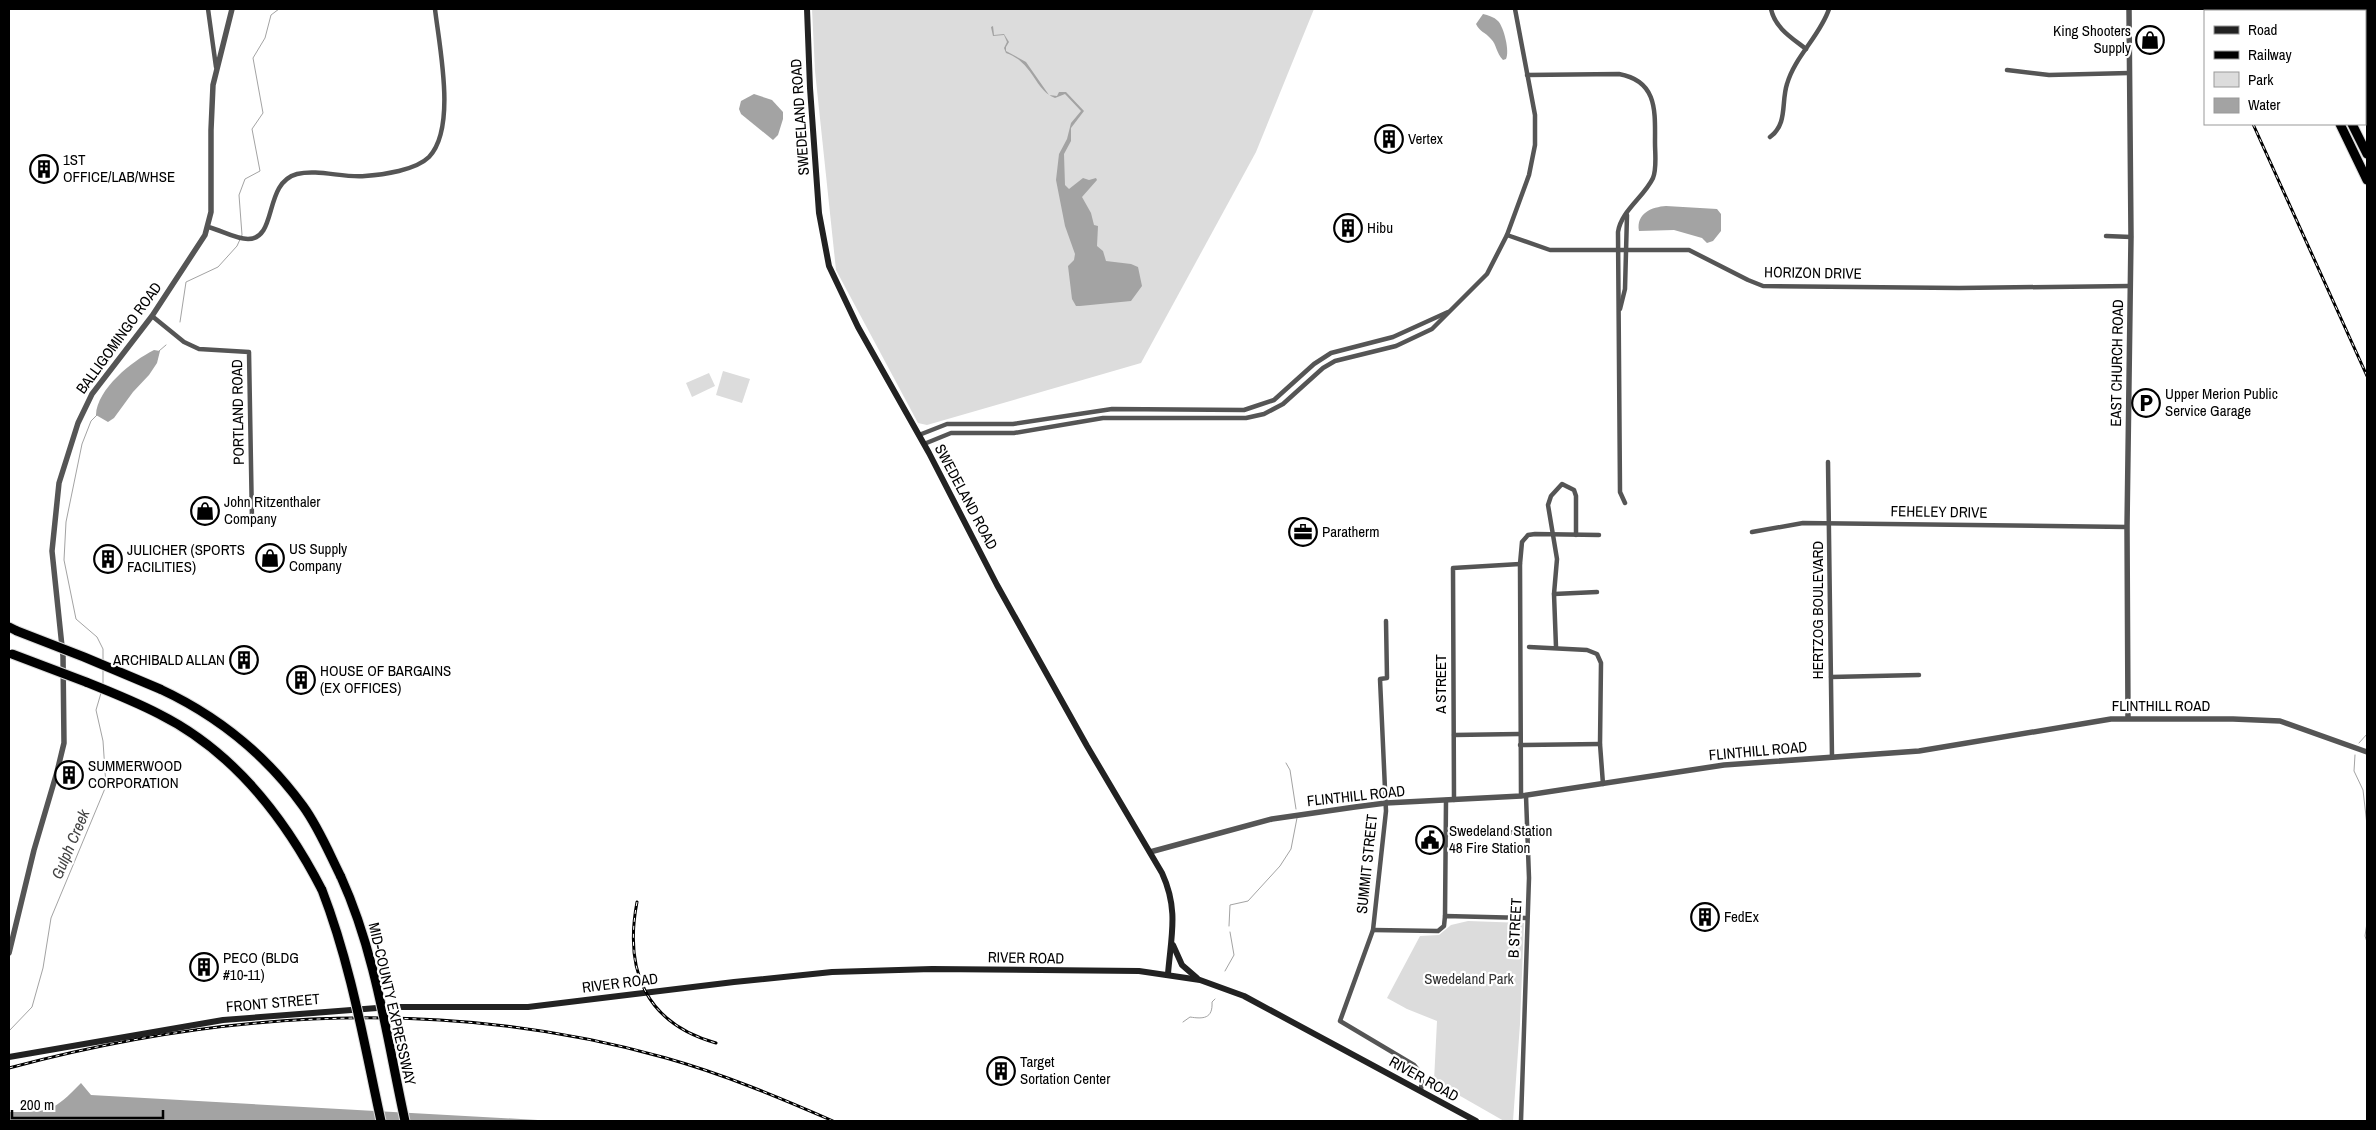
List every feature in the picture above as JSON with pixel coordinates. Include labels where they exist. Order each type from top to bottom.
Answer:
[{"type":"highway","points":[[2340,125],[2367,180]]},
{"type":"highway","points":[[2352,125],[2367,154]]},
{"type":"highway","name":"MID-COUNTY EXPRESSWAY","points":[[11,629],[84,656],[201,709],[264,760],[304,807],[341,877],[356,911],[368,948],[404,1121]]},
{"type":"highway","points":[[10,653],[94,685],[161,714],[214,751],[264,800],[290,832],[322,890],[334,923],[349,975],[381,1121]]},
{"type":"main road","name":"SWEDELAND ROAD","points":[[807,9],[812,130],[819,218],[825,255],[834,280],[858,327],[924,444],[1024,633],[1165,880],[1172,903],[1174,920],[1168,974]]},
{"type":"main road","points":[[1172,943],[1182,965],[1200,980]]},
{"type":"main road","name":"RIVER ROAD","points":[[542,1006],[734,982],[850,971],[932,969],[1139,971],[1168,974],[1200,980],[1233,991],[1259,1003],[1476,1121]]},
{"type":"main road","name":"FRONT STREET","points":[[9,1057],[223,1020],[390,1007],[498,1008],[542,1006]]},
{"type":"street","points":[[208,9],[216,67]]},
{"type":"street","name":"BALLIGOMINGO ROAD","points":[[9,953],[34,850],[56,778],[64,743],[63,656],[52,568],[55,506],[59,483],[78,423],[98,383],[152,316],[202,243],[208,227],[211,212],[211,130],[216,67],[232,9]]},
{"type":"street","points":[[208,227],[246,239],[259,235],[264,230],[276,190],[282,183],[296,174],[361,177],[388,174],[428,158],[440,138],[445,92],[435,9]]},
{"type":"street","points":[[924,444],[951,432],[1014,433],[1103,418],[1224,420],[1254,416],[1282,404],[1331,363],[1344,357],[1407,342],[1432,328],[1454,309],[1487,274],[1507,235],[1529,175],[1535,150],[1535,115],[1515,9]]},
{"type":"street","points":[[1771,9],[1775,20],[1782,30],[1806,49]]},
{"type":"street","points":[[1770,137],[1781,123],[1788,81],[1829,9]]},
{"type":"street","name":"EAST CHURCH ROAD","points":[[2128,717],[2127,527],[2131,236],[2129,9]]},
{"type":"street","points":[[2007,70],[2049,74],[2129,73]]},
{"type":"street","points":[[1527,75],[1620,74],[1637,80],[1647,90],[1655,111],[1654,171],[1650,183],[1627,214],[1618,230],[1620,492],[1625,503]]},
{"type":"street","points":[[1619,316],[1624,289],[1625,225],[1627,214]]},
{"type":"street","name":"HORIZON DRIVE","points":[[1507,235],[1550,250],[1689,250],[1763,286],[1959,288],[2130,286]]},
{"type":"street","points":[[2106,236],[2131,236]]},
{"type":"street","points":[[919,435],[947,424],[1013,424],[1112,408],[1224,411],[1252,408],[1274,400],[1314,364],[1331,353],[1393,337],[1454,309]]},
{"type":"street","name":"PORTLAND ROAD","points":[[152,316],[184,342],[199,349],[249,352],[252,521]]},
{"type":"street","name":"HERTZOG BOULEVARD","points":[[1828,462],[1832,757]]},
{"type":"street","points":[[1556,647],[1554,594],[1557,559],[1548,505],[1551,496],[1562,484],[1574,490],[1576,496],[1576,535]]},
{"type":"street","name":"FEHELEY DRIVE","points":[[1752,532],[1790,523],[2127,527]]},
{"type":"street","name":"B STREET","points":[[1521,1121],[1528,832],[1523,796],[1519,734],[1520,564],[1522,542],[1528,535],[1599,535]]},
{"type":"street","name":"A STREET","points":[[1454,800],[1453,568],[1520,564]]},
{"type":"street","points":[[1554,594],[1597,592]]},
{"type":"street","name":"SUMMIT STREET","points":[[1386,621],[1387,678],[1380,679],[1386,803],[1373,930],[1340,1021],[1414,1065],[1422,1078],[1421,1091]]},
{"type":"street","points":[[1529,648],[1556,647],[1587,650],[1597,654],[1601,663],[1600,744],[1603,784]]},
{"type":"street","points":[[1831,677],[1920,675]]},
{"type":"street","name":"FLINTHILL ROAD","points":[[1150,852],[1272,819],[1386,803],[1523,796],[1731,764],[1919,751],[2128,717],[2280,721],[2367,752]]},
{"type":"street","points":[[1454,735],[1519,734]]},
{"type":"street","points":[[1520,745],[1600,744]]},
{"type":"street","points":[[1373,930],[1438,931],[1444,926],[1447,834],[1446,800]]},
{"type":"street","points":[[1447,834],[1528,832]]},
{"type":"street","points":[[1445,916],[1527,918]]},
{"type":"green space","points":[[812,9],[1314,9],[1256,152],[1141,363],[927,425],[918,423],[836,270],[815,71]]},
{"type":"green space","points":[[723,371],[750,379],[742,403],[716,395]]},
{"type":"green space","points":[[709,373],[715,386],[692,397],[686,383]]},
{"type":"green space","name":"Swedeland Park","points":[[1468,921],[1524,923],[1520,1024],[1513,1121],[1504,1121],[1434,1081],[1437,1021],[1407,1009],[1387,998],[1420,936],[1439,935],[1451,925]]},
{"type":"water","points":[[1483,14],[1495,18],[1500,24],[1507,45],[1506,59],[1503,60],[1493,41],[1476,24]]},
{"type":"water","points":[[993,26],[994,35],[1004,34],[1009,42],[1006,51],[1026,62],[1049,95],[1022,63],[1006,53],[1004,48],[1007,42],[1004,35],[993,36],[991,27]]},
{"type":"water","points":[[1059,92],[1066,92],[1084,111],[1071,128],[1071,141],[1064,154],[1065,185],[1069,189],[1083,178],[1089,180],[1096,178],[1097,180],[1082,197],[1091,213],[1094,225],[1098,226],[1097,246],[1103,251],[1106,261],[1131,264],[1138,267],[1142,286],[1131,301],[1076,306],[1072,299],[1068,266],[1074,260],[1075,254],[1065,226],[1056,180],[1059,154],[1067,139],[1071,123],[1081,111],[1065,94],[1055,98],[1049,95],[1057,96]]},
{"type":"water","points":[[754,94],[772,100],[783,112],[778,135],[773,140],[741,114],[739,109],[741,101]]},
{"type":"water","points":[[1666,206],[1717,209],[1721,214],[1721,231],[1713,241],[1707,243],[1702,238],[1674,230],[1639,231],[1640,220],[1646,212]]},
{"type":"water","points":[[154,350],[160,351],[157,363],[114,418],[108,422],[96,415],[102,395],[117,377],[136,361]]},
{"type":"water","points":[[81,1083],[91,1095],[555,1121],[9,1121],[9,1112],[33,1112],[50,1108],[64,1100]]},
{"type":"waterway","name":"Gulph Creek","points":[[180,322],[186,282],[218,267],[237,246],[242,235],[239,195],[245,179],[260,171],[252,129],[263,113],[253,58],[265,38],[271,15],[279,9]]},
{"type":"waterway","name":"Gulph Creek","points":[[159,351],[166,345]]},
{"type":"waterway","name":"Gulph Creek","points":[[97,415],[91,421],[82,444],[66,522],[64,560],[76,619],[97,637],[103,649],[103,662]]},
{"type":"waterway","name":"Gulph Creek","points":[[103,668],[103,684]]},
{"type":"waterway","name":"Gulph Creek","points":[[9,1031],[32,1007],[43,968],[51,918],[106,786],[103,741],[96,710],[101,693]]},
{"type":"waterway","points":[[2359,743],[2367,734]]},
{"type":"waterway","points":[[2355,755],[2354,771],[2363,790],[2367,825],[2367,892]]},
{"type":"waterway","points":[[1286,763],[1290,770],[1296,809]]},
{"type":"waterway","points":[[1229,926],[1230,905],[1248,901],[1280,866],[1291,849],[1297,818]]},
{"type":"waterway","points":[[2367,923],[2365,936],[2367,942]]},
{"type":"waterway","points":[[1225,971],[1234,955],[1230,932]]},
{"type":"waterway","points":[[2367,992],[2367,1004]]},
{"type":"waterway","points":[[1183,1022],[1190,1017],[1203,1018],[1209,1015],[1212,1002],[1215,999]]},
{"type":"railway","points":[[2253,125],[2367,376]]},
{"type":"railway","points":[[637,902],[634,950],[638,971],[645,990],[656,1008],[672,1022],[692,1034],[716,1043]]},
{"type":"railway","points":[[9,1068],[90,1048],[172,1033],[255,1023],[337,1018],[420,1019],[502,1026],[584,1039],[666,1058],[708,1071],[833,1121]]},
{"type":"place","name":"King Shooters Supply","points":[[2150,40]]},
{"type":"place","name":"Vertex","points":[[1389,139]]},
{"type":"place","name":"1ST OFFICE/LAB/WHSE","points":[[44,169]]},
{"type":"place","name":"Hibu","points":[[1348,228]]},
{"type":"place","name":"Upper Merion Public Service Garage","points":[[2146,403]]},
{"type":"place","name":"John Ritzenthaler Company","points":[[205,511]]},
{"type":"place","name":"Paratherm","points":[[1303,532]]},
{"type":"place","name":"US Supply Company","points":[[270,558]]},
{"type":"place","name":"JULICHER (SPORTS FACILITIES)","points":[[108,559]]},
{"type":"place","name":"ARCHIBALD ALLAN","points":[[244,660]]},
{"type":"place","name":"HOUSE OF BARGAINS (EX OFFICES)","points":[[301,680]]},
{"type":"place","name":"SUMMERWOOD CORPORATION","points":[[69,775]]},
{"type":"place","name":"Swedeland Station 48 Fire Station","points":[[1430,840]]},
{"type":"place","name":"FedEx","points":[[1705,917]]},
{"type":"place","name":"PECO (BLDG #10-11)","points":[[204,967]]},
{"type":"place","name":"Target Sortation Center","points":[[1001,1071]]}]
